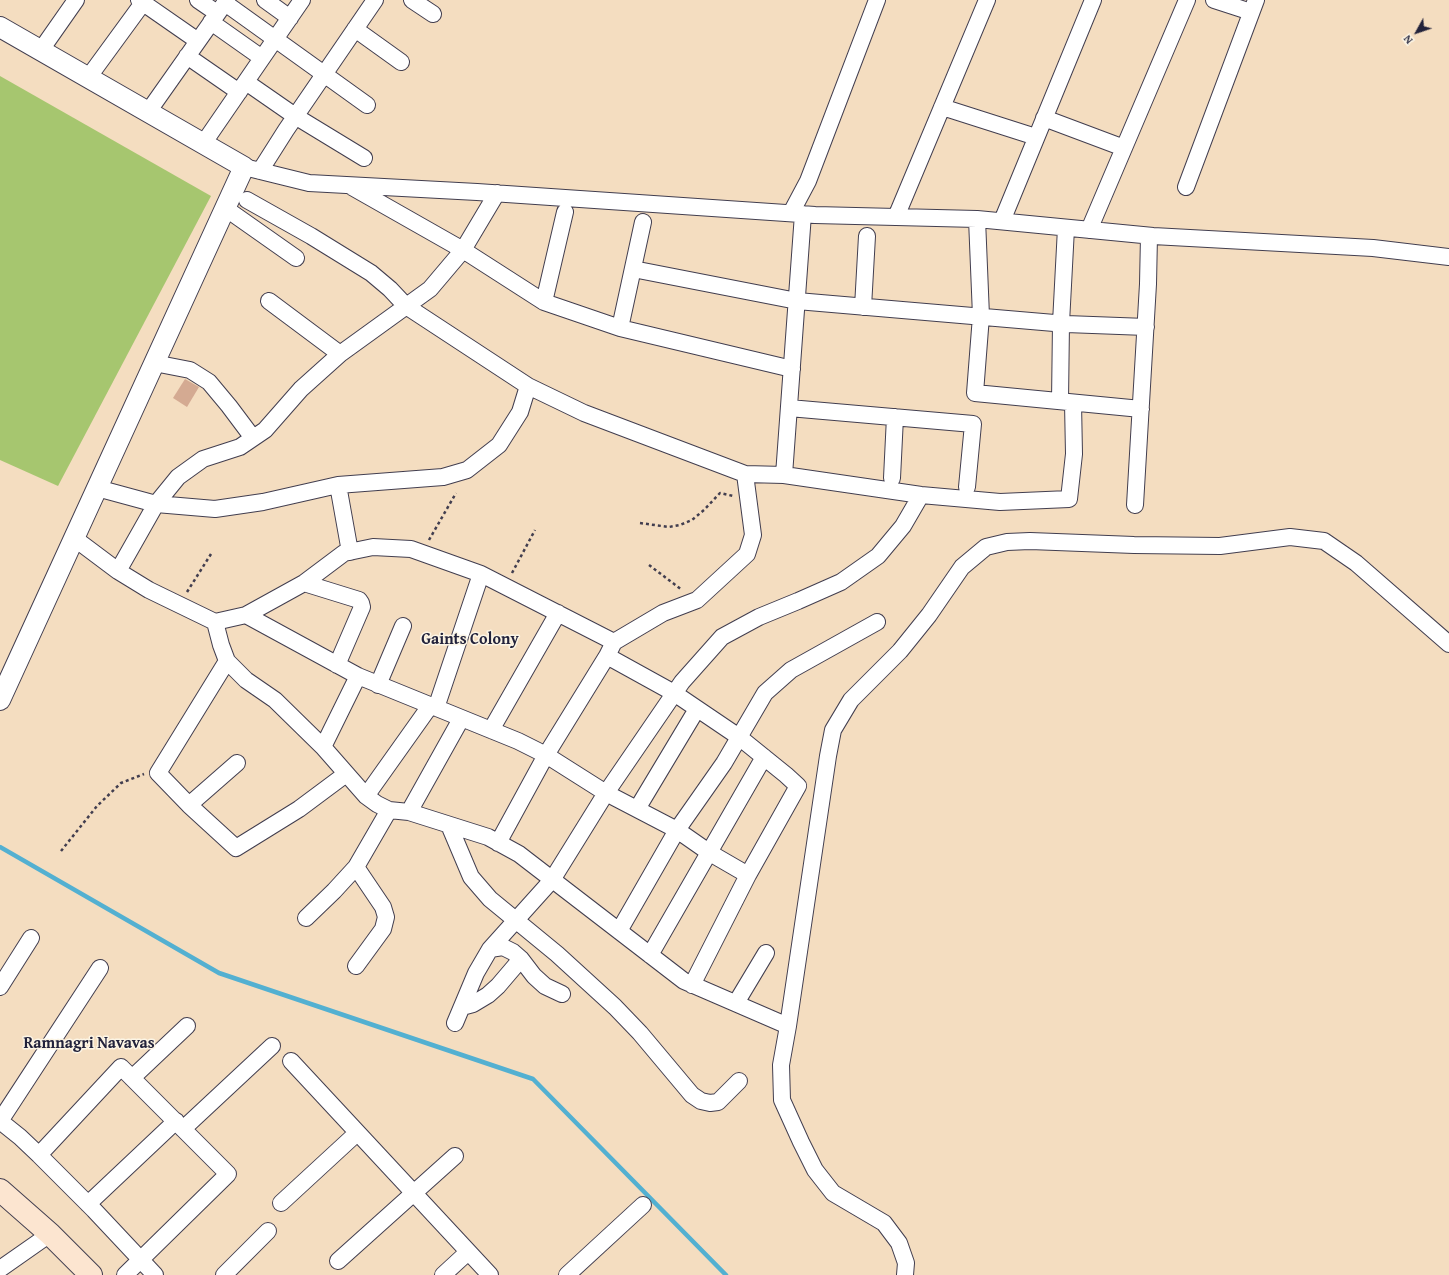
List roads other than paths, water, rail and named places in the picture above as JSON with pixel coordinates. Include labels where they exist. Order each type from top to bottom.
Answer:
[{"type":"main road","points":[[0,1190],[50,1234],[91,1275]]},
{"type":"street","points":[[40,50],[76,0]]},
{"type":"street","points":[[198,0],[220,9],[275,39],[367,105]]},
{"type":"street","points":[[265,0],[290,18]]},
{"type":"street","points":[[203,144],[302,0]]},
{"type":"street","points":[[0,700],[225,208],[252,169],[295,116],[375,0]]},
{"type":"street","points":[[412,0],[434,14]]},
{"type":"street","points":[[784,475],[797,301],[797,214],[808,181],[877,0]]},
{"type":"street","points":[[896,217],[987,0]]},
{"type":"street","points":[[1002,222],[1093,0]]},
{"type":"street","points":[[1089,230],[1187,0]]},
{"type":"street","points":[[1186,187],[1254,6],[1214,0]]},
{"type":"street","points":[[88,78],[142,1],[198,41]]},
{"type":"street","points":[[148,112],[220,9]]},
{"type":"street","points":[[220,9],[262,58]]},
{"type":"street","points":[[0,27],[203,144],[252,169],[309,183],[497,193],[797,214],[977,219],[1149,236],[1373,248],[1449,257]]},
{"type":"street","points":[[355,29],[401,62]]},
{"type":"street","points":[[187,56],[295,116],[364,158]]},
{"type":"street","points":[[942,107],[1036,137]]},
{"type":"street","points":[[1044,118],[1124,148]]},
{"type":"street","points":[[349,185],[463,250],[544,302],[620,328],[792,369]]},
{"type":"street","points":[[118,571],[156,504],[178,477],[203,459],[240,447],[265,430],[301,389],[340,354],[430,289],[463,250],[497,193]]},
{"type":"street","points":[[247,200],[311,236],[371,273],[390,289],[406,306],[528,386],[584,413],[745,474],[784,475],[921,495],[1000,502],[1069,499],[1074,454],[1066,402],[1061,323],[1066,228]]},
{"type":"street","points":[[225,208],[296,258]]},
{"type":"street","points":[[544,302],[565,212]]},
{"type":"street","points":[[977,219],[981,316],[975,393],[1141,409]]},
{"type":"street","points":[[620,328],[643,222]]},
{"type":"street","points":[[863,307],[867,236]]},
{"type":"street","points":[[1135,505],[1146,327],[1149,236]]},
{"type":"street","points":[[633,269],[797,301],[1061,323],[1146,327]]},
{"type":"street","points":[[269,301],[340,354]]},
{"type":"street","points":[[154,363],[190,370],[209,382],[229,406],[252,438]]},
{"type":"street","points":[[97,488],[156,504],[215,509],[263,502],[338,485],[443,477],[467,470],[499,445],[520,412],[528,386]]},
{"type":"street","points":[[789,408],[973,424],[967,487]]},
{"type":"street","points":[[892,478],[896,417]]},
{"type":"street","points":[[498,843],[546,755],[607,656],[614,642],[663,613],[697,600],[747,554],[753,535],[747,499],[745,474]]},
{"type":"street","points":[[338,485],[350,552]]},
{"type":"street","points":[[455,1023],[476,973],[490,949],[552,880],[606,793],[682,682],[722,637],[759,617],[841,582],[878,556],[903,526],[921,495]]},
{"type":"street","points":[[905,1275],[906,1263],[899,1243],[884,1223],[833,1192],[815,1170],[782,1100],[781,1065],[833,730],[851,700],[900,651],[929,615],[962,567],[986,547],[1007,542],[1030,541],[1134,545],[1220,546],[1290,537],[1324,541],[1356,563],[1449,644]]},
{"type":"street","points":[[74,538],[118,571],[149,590],[215,622],[246,615],[304,583],[344,553],[373,547],[411,549],[481,574],[614,642]]},
{"type":"street","points":[[366,796],[433,707],[481,574]]},
{"type":"street","points":[[304,583],[358,600],[361,603],[362,607],[337,665]]},
{"type":"street","points":[[490,730],[558,613]]},
{"type":"street","points":[[246,615],[358,676],[518,741],[546,755],[606,793],[677,830],[710,853],[748,875]]},
{"type":"street","points":[[215,622],[220,644],[227,662],[246,680],[275,700],[323,747],[366,796],[376,804],[388,810],[409,812],[488,837],[519,854],[684,981],[788,1026]]},
{"type":"street","points":[[619,931],[677,830],[724,763],[765,693],[791,670],[877,622]]},
{"type":"street","points":[[378,684],[403,626]]},
{"type":"street","points":[[607,656],[674,693],[698,709],[739,737],[798,786],[748,875],[692,985]]},
{"type":"street","points":[[227,662],[158,773],[189,805],[236,848],[299,809],[346,774]]},
{"type":"street","points":[[323,747],[358,676]]},
{"type":"street","points":[[637,809],[698,709]]},
{"type":"street","points":[[409,812],[461,719]]},
{"type":"street","points":[[650,955],[764,757]]},
{"type":"street","points":[[189,805],[237,763]]},
{"type":"street","points":[[306,918],[356,867],[388,810]]},
{"type":"street","points":[[449,825],[471,877],[490,899],[557,954],[615,1007],[692,1095],[701,1101],[710,1103],[718,1102],[738,1081]]},
{"type":"street","points":[[356,867],[383,907],[386,917],[383,929],[356,966]]},
{"type":"street","points":[[0,987],[32,938]]},
{"type":"street","points":[[490,949],[503,947],[513,952],[545,986],[562,994]]},
{"type":"street","points":[[736,1003],[766,953]]},
{"type":"street","points":[[462,1007],[473,1004],[488,995],[498,986],[521,959]]},
{"type":"street","points":[[100,968],[0,1121],[39,1155],[155,1275]]},
{"type":"street","points":[[132,1078],[187,1026]]},
{"type":"street","points":[[88,1204],[272,1046]]},
{"type":"street","points":[[290,1061],[490,1275]]},
{"type":"street","points":[[39,1155],[121,1067],[228,1174],[125,1275]]},
{"type":"street","points":[[281,1203],[357,1132]]},
{"type":"street","points":[[338,1261],[455,1156]]},
{"type":"street","points":[[567,1275],[643,1205]]},
{"type":"street","points":[[224,1275],[268,1231]]},
{"type":"street","points":[[0,1269],[50,1234]]},
{"type":"street","points":[[444,1275],[468,1252]]},
{"type":"waterway","points":[[0,847],[219,973],[533,1079],[726,1275]]},
{"type":"district","name":"Gaints Colony","points":[[470,640]]},
{"type":"district","name":"Ramnagri Navavas","points":[[89,1044]]}]
